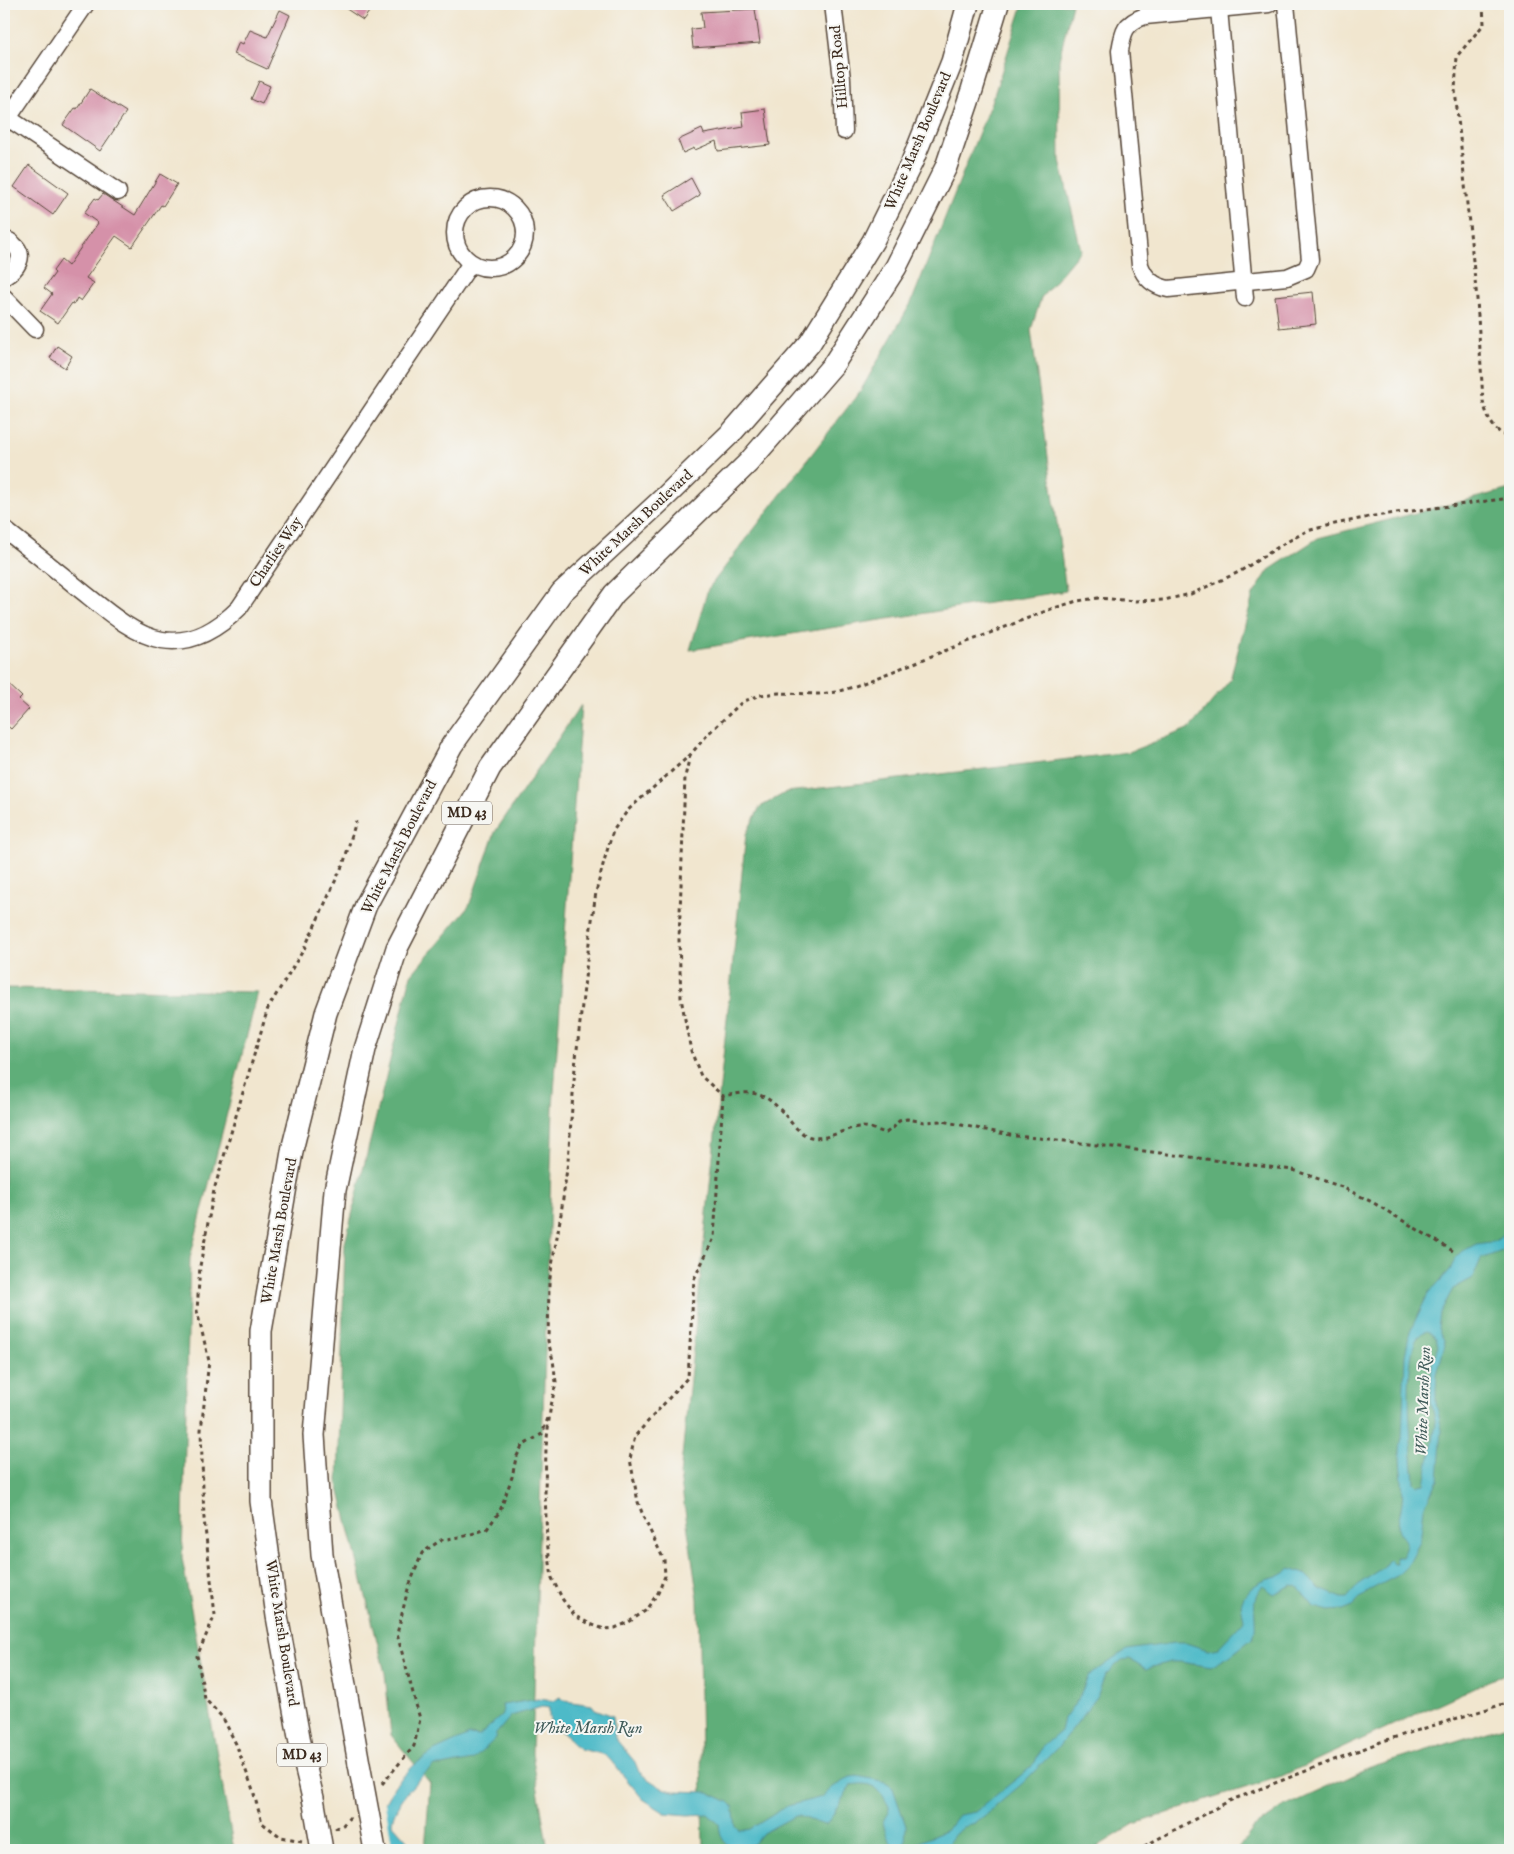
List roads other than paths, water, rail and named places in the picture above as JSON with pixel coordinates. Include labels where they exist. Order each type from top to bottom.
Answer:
[{"type":"main road","name":"White Marsh Boulevard","points":[[322,1850],[277,1616],[261,1502],[261,1331],[293,1146],[326,1013],[366,905],[452,744],[562,592],[733,431],[810,343],[873,241],[912,162],[952,62],[968,4]]},
{"type":"main road","name":"White Marsh Boulevard","points":[[375,1850],[322,1555],[314,1435],[335,1190],[365,1049],[397,948],[490,768],[614,594],[748,463],[832,365],[890,276],[946,168],[998,4]]},
{"type":"street","points":[[86,4],[6,121],[118,192]]},
{"type":"street","name":"Hilltop Road","points":[[833,4],[842,79],[844,131]]},
{"type":"street","points":[[1269,4],[1145,16],[1135,19],[1127,26],[1123,33],[1120,51],[1140,265],[1143,273],[1153,284],[1168,289],[1243,282],[1287,277],[1306,269],[1310,260],[1305,192],[1286,4]]},
{"type":"street","points":[[1219,9],[1245,298]]},
{"type":"street","points":[[479,200],[501,200],[512,206],[520,214],[524,225],[525,237],[522,248],[515,258],[506,265],[494,268],[482,267],[471,263],[463,255],[458,245],[457,224],[462,214],[469,206],[479,200]]},
{"type":"street","points":[[4,240],[10,240],[19,249],[21,256],[16,267],[4,277]]},
{"type":"street","name":"Charlies Way","points":[[4,529],[114,616],[137,631],[161,640],[182,640],[203,635],[225,622],[239,608],[471,263]]},
{"type":"street","points":[[4,297],[35,329]]},
{"type":"water","name":"White Marsh Run","points":[[1510,1228],[1510,1248],[1481,1259],[1473,1278],[1453,1289],[1440,1313],[1438,1329],[1445,1345],[1437,1374],[1436,1389],[1436,1403],[1442,1430],[1438,1480],[1424,1508],[1420,1542],[1407,1566],[1397,1576],[1368,1591],[1353,1606],[1343,1610],[1329,1611],[1314,1607],[1297,1586],[1292,1585],[1274,1594],[1263,1586],[1258,1591],[1256,1597],[1253,1638],[1230,1656],[1211,1667],[1170,1662],[1146,1669],[1130,1659],[1122,1660],[1105,1675],[1097,1697],[1060,1745],[1023,1783],[988,1813],[955,1834],[944,1849],[900,1850],[893,1845],[888,1838],[883,1822],[889,1811],[888,1804],[872,1786],[861,1784],[851,1785],[827,1824],[824,1825],[795,1816],[763,1833],[754,1844],[729,1845],[722,1838],[719,1824],[708,1814],[665,1813],[643,1799],[606,1755],[580,1749],[572,1743],[567,1735],[552,1727],[549,1708],[542,1707],[511,1716],[496,1734],[495,1739],[473,1760],[434,1766],[421,1777],[402,1800],[392,1823],[407,1840],[412,1850],[358,1850],[395,1785],[414,1765],[434,1751],[469,1735],[479,1736],[503,1714],[502,1705],[538,1699],[554,1701],[560,1697],[565,1701],[592,1705],[595,1709],[613,1716],[615,1738],[635,1762],[639,1772],[662,1788],[673,1791],[708,1792],[729,1802],[733,1806],[736,1827],[740,1831],[750,1829],[787,1806],[822,1797],[833,1787],[850,1777],[857,1776],[883,1781],[893,1788],[906,1826],[905,1846],[908,1847],[947,1830],[959,1815],[975,1812],[1031,1767],[1041,1748],[1061,1731],[1064,1718],[1078,1699],[1088,1677],[1127,1650],[1174,1643],[1186,1643],[1208,1650],[1218,1648],[1244,1620],[1241,1605],[1249,1590],[1291,1569],[1305,1574],[1320,1589],[1342,1598],[1347,1598],[1360,1583],[1383,1568],[1389,1559],[1393,1564],[1396,1564],[1395,1557],[1402,1557],[1406,1544],[1399,1531],[1398,1520],[1403,1495],[1400,1446],[1402,1438],[1405,1355],[1410,1331],[1428,1294],[1450,1270],[1455,1259],[1463,1251],[1476,1244],[1496,1241]],"holes":[[[1428,1331],[1436,1338],[1438,1346],[1432,1363],[1431,1381],[1431,1402],[1436,1424],[1425,1484],[1417,1485],[1414,1482],[1410,1429],[1410,1365],[1413,1348],[1418,1337]]]}]
